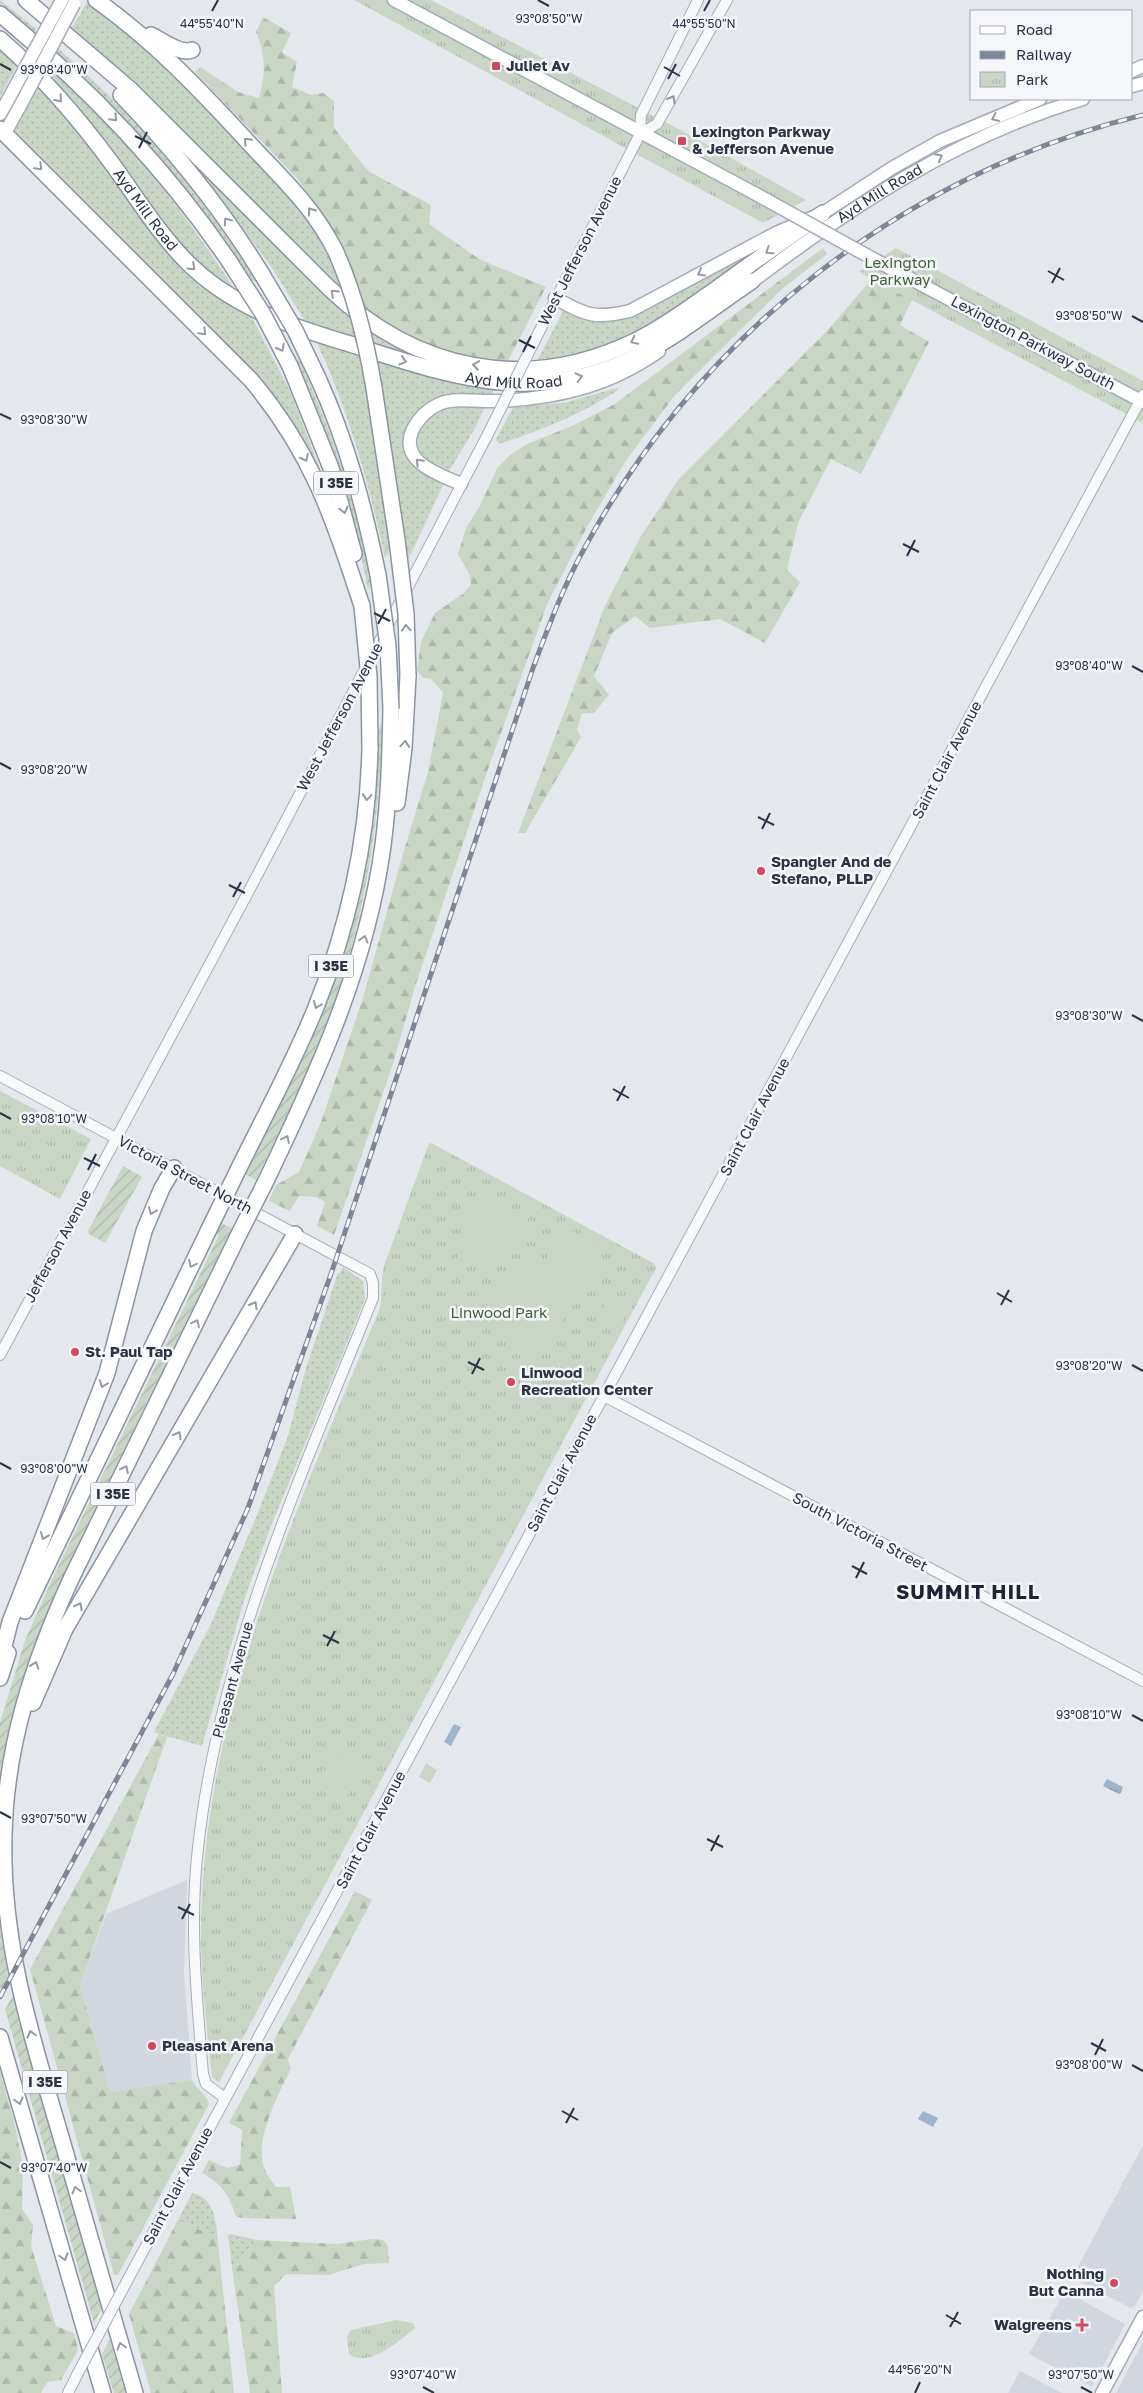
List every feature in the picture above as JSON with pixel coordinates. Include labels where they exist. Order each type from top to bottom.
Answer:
[{"type":"highway","name":"I 35E","points":[[17,0],[76,50],[164,141],[223,215],[263,276],[295,330],[318,378],[352,463],[378,574],[388,646],[391,709],[388,799],[377,877],[359,958],[340,1017],[310,1090],[71,1579],[46,1636],[25,1699],[11,1763],[6,1799],[4,1852],[4,1891],[10,1944],[26,2016],[135,2393]]},
{"type":"highway","points":[[26,0],[131,90],[329,288],[363,318],[405,343],[446,359],[493,368],[535,369],[578,362],[618,349],[644,337],[685,311],[823,213]]},
{"type":"highway","points":[[96,0],[132,25],[178,49],[186,52],[192,50]]},
{"type":"highway","name":"I 35E","points":[[0,14],[62,66],[125,130],[180,194],[229,261],[263,314],[290,366],[332,468],[348,528],[362,606],[369,677],[370,748],[361,845],[352,895],[337,947],[303,1038],[29,1600],[0,1678]]},
{"type":"highway","points":[[132,25],[175,64],[297,192],[325,230],[346,273],[361,320],[374,388],[397,540],[406,614],[408,676],[404,748],[395,819],[377,877]]},
{"type":"highway","name":"Ayd Mill Road","points":[[0,39],[39,77],[78,121],[164,236],[188,264],[219,290],[244,305],[311,332],[467,379],[514,384],[556,382],[599,371],[642,354],[752,281]]},
{"type":"highway","points":[[2,135],[244,373],[268,400],[285,424],[315,476],[341,541],[362,606]]},
{"type":"highway","points":[[0,1662],[10,1622],[107,1373],[144,1231],[162,1188],[174,1168]]},
{"type":"highway","points":[[11,1763],[44,1674],[66,1629],[295,1234]]},
{"type":"highway","name":"I 35E","points":[[0,2037],[103,2393]]},
{"type":"main road","name":"Lexington Parkway South","points":[[394,0],[877,261],[1142,399]]},
{"type":"main road","points":[[0,114],[71,1]]},
{"type":"main road","points":[[2,135],[20,106],[71,1]]},
{"type":"main road","name":"Ayd Mill Road","points":[[555,298],[582,313],[604,316],[630,311],[741,250],[823,213],[892,168],[940,141],[1038,100]]},
{"type":"main road","name":"Ayd Mill Road","points":[[752,281],[860,204],[907,174],[964,144],[1027,117],[1080,100]]},
{"type":"main road","points":[[462,484],[423,466],[417,462],[411,451],[411,434],[429,409],[442,403],[542,399],[600,383],[645,361],[752,281]]},
{"type":"main road","points":[[1102,2393],[1143,2317]]},
{"type":"street","points":[[640,134],[641,115],[698,0]]},
{"type":"street","points":[[640,134],[657,124],[727,0]]},
{"type":"street","name":"West Jefferson Avenue","points":[[117,1138],[462,484],[640,134]]},
{"type":"street","name":"Saint Clair Avenue","points":[[68,2393],[1142,399]]},
{"type":"street","name":"Victoria Street North","points":[[0,1076],[370,1274]]},
{"type":"street","name":"Jefferson Avenue","points":[[0,1355],[117,1138]]},
{"type":"street","name":"Pleasant Avenue","points":[[226,2098],[206,2084],[203,2074],[193,1957],[197,1856],[205,1802],[227,1697],[257,1592],[373,1298],[373,1283],[370,1274]]},
{"type":"street","name":"South Victoria Street","points":[[604,1396],[1143,1681]]},
{"type":"shaded area","points":[[187,1880],[184,1973],[192,2080],[110,2092],[80,1985],[106,1914]]},
{"type":"shaded area","points":[[1143,2145],[1143,2291],[1135,2306],[1131,2308],[1072,2278]]},
{"type":"shaded area","points":[[1065,2291],[1125,2324],[1092,2387],[1029,2354]]},
{"type":"shaded area","points":[[1143,2342],[1143,2393],[1116,2393]]},
{"type":"shaded area","points":[[1020,2371],[1062,2393],[1008,2393]]},
{"type":"green space","points":[[0,0],[36,29],[35,33],[0,5]]},
{"type":"green space","points":[[354,0],[431,0],[675,127],[806,200],[763,223]]},
{"type":"green space","points":[[88,1],[177,74],[301,210],[325,246],[348,303],[70,31]]},
{"type":"green space","points":[[263,17],[291,33],[282,52],[297,62],[292,87],[311,95],[323,93],[334,101],[334,128],[368,171],[431,205],[429,224],[479,259],[546,287],[506,365],[459,357],[402,335],[367,313],[354,275],[335,234],[317,206],[296,177],[195,72],[200,67],[238,92],[259,98],[264,65],[262,49],[256,32]]},
{"type":"green space","points":[[0,47],[18,63],[0,97]]},
{"type":"green space","points":[[59,49],[115,102],[166,158],[214,218],[257,282],[251,280],[208,219],[162,160],[112,104],[57,52]]},
{"type":"green space","points":[[49,69],[104,121],[155,178],[243,302],[208,277],[43,78]]},
{"type":"green space","points":[[39,86],[74,124],[152,229],[249,312],[291,393],[319,471],[293,424],[266,389],[14,133]]},
{"type":"green space","points":[[194,163],[351,313],[359,345],[310,329],[270,265]]},
{"type":"green space","points":[[771,240],[666,318],[612,348],[535,365],[563,311],[593,321],[627,319]]},
{"type":"green space","points":[[823,248],[827,254],[782,289],[675,395],[625,462],[587,527],[548,602],[487,772],[415,987],[392,1067],[334,1235],[317,1226],[325,1202],[315,1197],[299,1196],[290,1211],[269,1201],[276,1185],[299,1172],[321,1122],[363,998],[428,772],[443,693],[431,679],[422,677],[417,670],[421,642],[435,613],[464,593],[471,584],[469,574],[458,554],[466,528],[481,504],[497,468],[510,455],[527,444],[574,425],[615,404]]},
{"type":"green space","name":"Lexington Parkway","points":[[896,248],[1143,381],[1143,423],[859,272]]},
{"type":"green space","points":[[872,279],[912,300],[900,325],[929,342],[861,474],[831,459],[798,523],[787,570],[800,582],[765,643],[720,619],[650,628],[635,616],[612,633],[594,676],[609,695],[594,713],[582,713],[577,730],[581,737],[525,833],[518,833],[605,606],[641,536],[678,480],[827,331]]},
{"type":"green space","points":[[369,327],[498,381],[374,349]]},
{"type":"green space","points":[[315,339],[360,352],[393,544],[385,558],[356,446],[338,392]]},
{"type":"green space","points":[[375,357],[495,387],[489,399],[456,398],[404,436],[405,454],[409,461],[428,475],[445,481],[408,560],[405,558]]},
{"type":"green space","points":[[295,359],[300,361],[310,384],[344,475],[369,569],[370,586],[368,591],[348,502],[339,473],[319,416]]},
{"type":"green space","points":[[617,388],[618,390],[604,399],[560,421],[499,444],[496,439],[514,406],[563,403]]},
{"type":"green space","points":[[485,407],[475,428],[449,471],[429,466],[414,448],[420,425],[434,414],[450,409]]},
{"type":"green space","points":[[382,724],[377,807],[372,848],[365,888],[346,968],[319,1046],[256,1180],[245,1174],[312,1035],[342,957],[351,925],[359,894],[370,829],[377,764],[378,731]]},
{"type":"green space","points":[[0,1091],[91,1139],[60,1199],[0,1166]]},
{"type":"green space","name":"Linwood Park","points":[[429,1143],[655,1264],[656,1268],[219,2082],[212,2077],[201,1942],[205,1859],[216,1778],[234,1698],[258,1620],[285,1542],[315,1465],[378,1313],[384,1266]]},
{"type":"green space","points":[[123,1166],[142,1177],[105,1243],[87,1233]]},
{"type":"green space","points":[[469,1200],[530,1212],[520,1240],[507,1255],[498,1259],[487,1260],[457,1258]]},
{"type":"green space","points":[[221,1223],[232,1228],[74,1552],[42,1626],[16,1702],[6,1741],[0,1781],[0,1723],[25,1640],[56,1571],[219,1235],[216,1233]]},
{"type":"green space","points":[[561,1225],[605,1249],[583,1294],[578,1292],[548,1350],[539,1353],[479,1321],[498,1285],[510,1273],[529,1262],[547,1269],[549,1245]]},
{"type":"green space","points":[[343,1267],[363,1281],[365,1299],[271,1526],[245,1597],[202,1746],[154,1732],[211,1624],[257,1515],[288,1436],[306,1368],[338,1273],[340,1274]]},
{"type":"green space","points":[[611,1294],[631,1305],[621,1324],[600,1313]]},
{"type":"green space","points":[[159,1734],[167,1737],[80,1985],[110,2092],[192,2080],[209,2104],[118,2275],[114,2275],[30,1969]]},
{"type":"green space","points":[[333,1752],[362,1768],[355,1782],[326,1766]]},
{"type":"green space","points":[[426,1763],[437,1770],[430,1783],[419,1777]]},
{"type":"green space","points":[[323,1770],[353,1786],[345,1800],[316,1784]]},
{"type":"green space","points":[[355,1891],[372,1900],[288,2059],[291,2069],[269,2117],[262,2144],[265,2170],[276,2187],[290,2187],[296,2219],[241,2218],[236,2216],[231,2202],[220,2186],[202,2173],[209,2160],[227,2168],[240,2165],[242,2130],[229,2123]]},
{"type":"green space","points":[[0,1927],[8,1976],[1,1990],[0,1986]]},
{"type":"green space","points":[[13,1996],[102,2308],[94,2323],[5,2009]]},
{"type":"green space","points":[[0,2071],[15,2126],[23,2166],[22,2209],[33,2225],[31,2246],[56,2326],[74,2333],[78,2350],[61,2380],[47,2382],[41,2393],[0,2393]]},
{"type":"green space","points":[[192,2193],[204,2199],[212,2209],[217,2234],[209,2235],[179,2218]]},
{"type":"green space","points":[[179,2218],[209,2235],[217,2234],[234,2393],[151,2393],[129,2314]]},
{"type":"green space","points":[[231,2234],[256,2240],[232,2268],[228,2235]]},
{"type":"green space","points":[[372,2239],[383,2240],[388,2246],[389,2263],[364,2264],[328,2275],[286,2274],[274,2286],[282,2393],[250,2393],[232,2268],[256,2240],[337,2244]]},
{"type":"green space","points":[[396,2320],[413,2323],[415,2328],[375,2356],[357,2358],[349,2354],[347,2336],[351,2330]]},
{"type":"green space","points":[[110,2339],[126,2393],[114,2393],[102,2354]]},
{"type":"water","points":[[454,1724],[461,1727],[451,1746],[444,1742]]},
{"type":"water","points":[[1107,1779],[1123,1787],[1121,1793],[1119,1794],[1103,1786]]},
{"type":"water","points":[[923,2111],[938,2118],[933,2127],[918,2119]]},
{"type":"railway","points":[[0,1997],[173,1674],[248,1508],[332,1271],[533,668],[550,623],[584,549],[632,471],[687,398],[749,332],[818,273],[892,221],[971,177],[1055,142],[1143,115]]},
{"type":"place","name":"Juliet Av","points":[[496,66]]},
{"type":"place","name":"Lexington Parkway & Jefferson Avenue","points":[[682,141]]},
{"type":"place","name":"Spangler And de Stefano, PLLP","points":[[761,871]]},
{"type":"place","name":"St. Paul Tap","points":[[75,1352]]},
{"type":"place","name":"Linwood Recreation Center","points":[[511,1382]]},
{"type":"place","name":"Pleasant Arena","points":[[152,2046]]},
{"type":"place","name":"Nothing But Canna","points":[[1114,2283]]},
{"type":"place","name":"Walgreens","points":[[1082,2325]]},
{"type":"district","name":"SUMMIT HILL","points":[[968,1592]]}]
